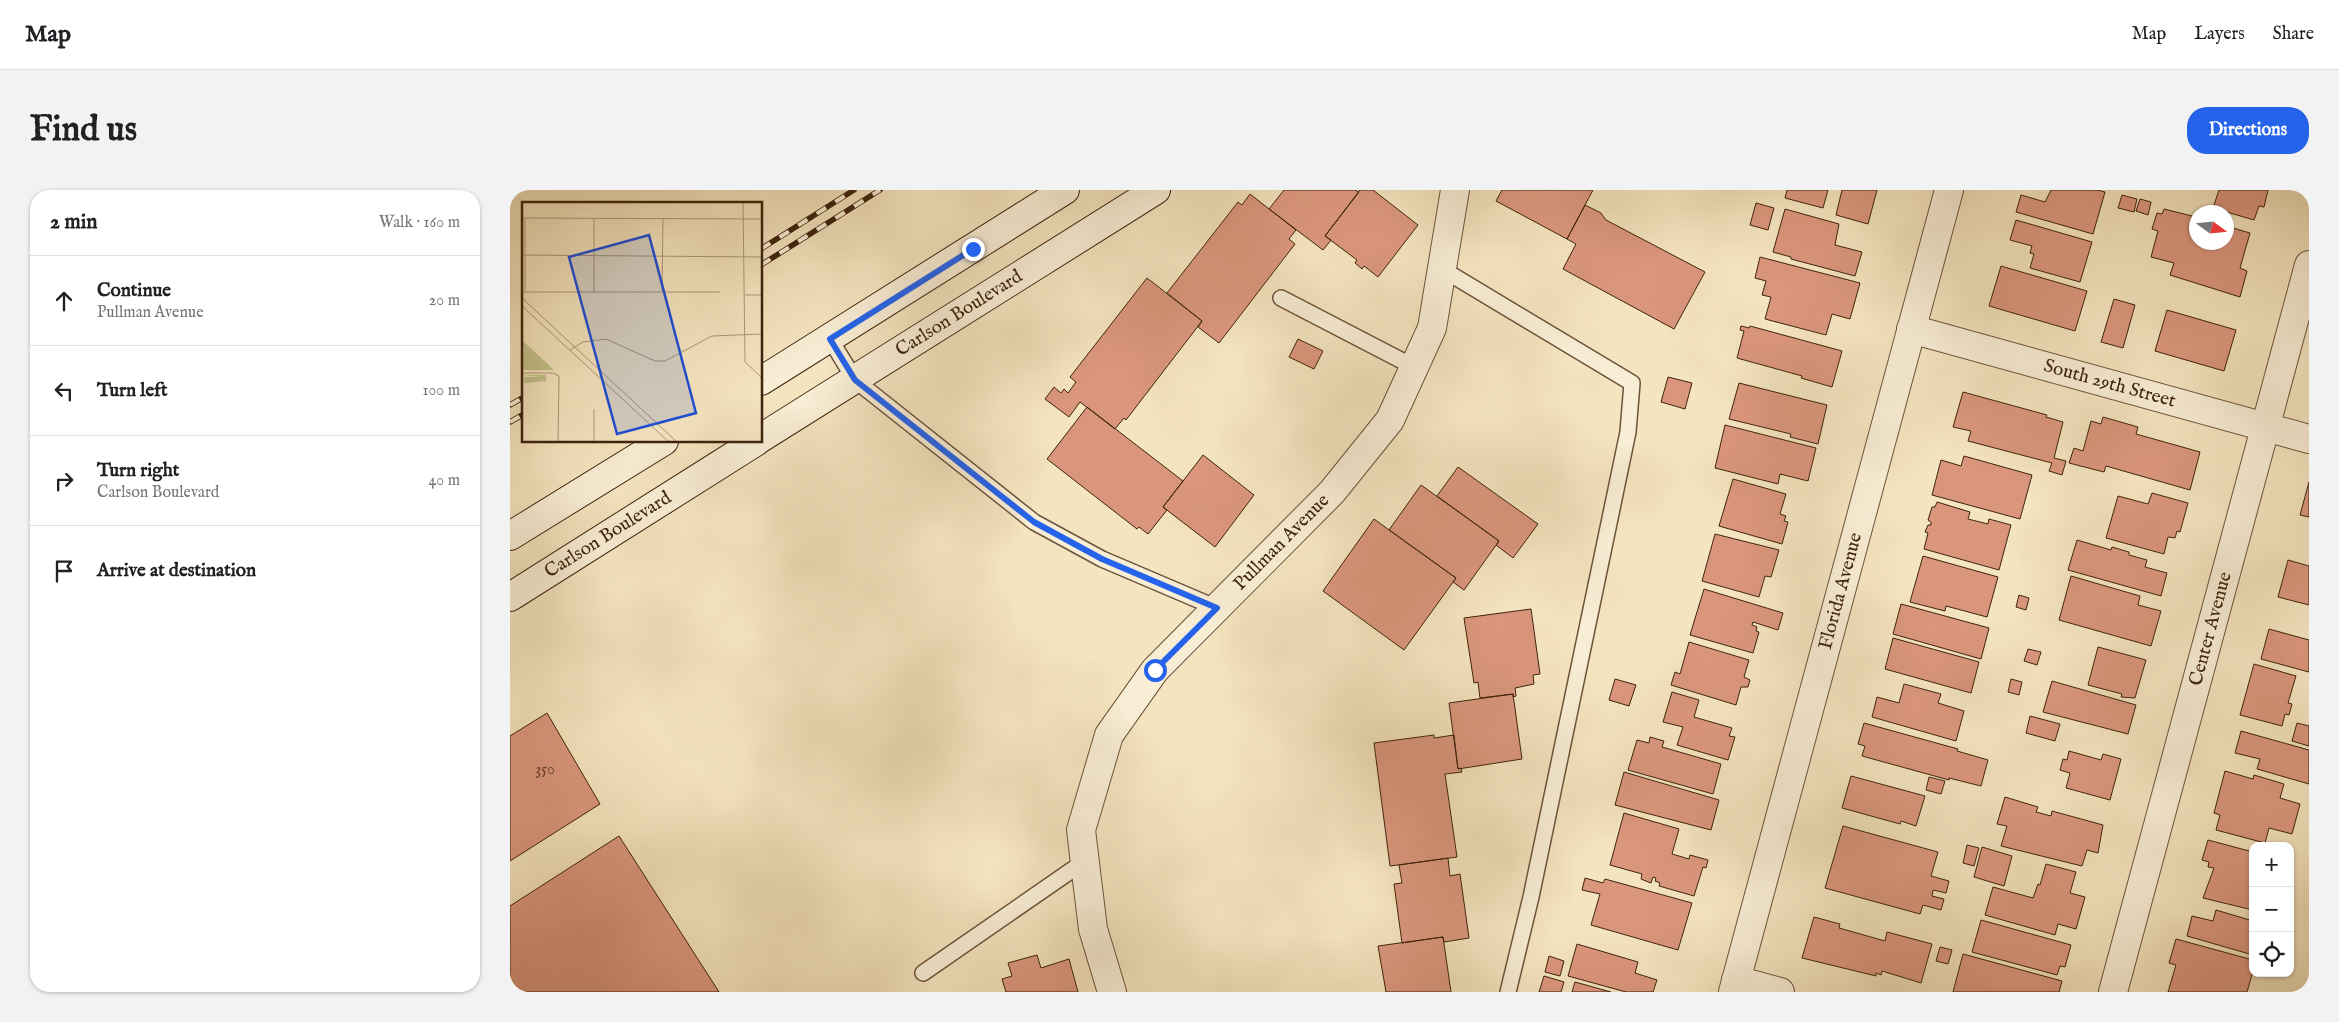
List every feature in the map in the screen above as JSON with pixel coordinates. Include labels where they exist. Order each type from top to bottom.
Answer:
[{"type":"street","points":[[762,380],[1065,190]]},
{"type":"street","name":"Carlson Boulevard","points":[[762,437],[1156,190]]},
{"type":"street","name":"Pullman Avenue","points":[[1112,992],[1093,929],[1081,830],[1109,735],[1155,670],[1332,492],[1390,420],[1432,328],[1456,190]]},
{"type":"street","name":"Florida Avenue","points":[[1735,986],[1949,190]]},
{"type":"street","name":"Center Avenue","points":[[2112,992],[2309,265]]},
{"type":"street","name":"South 29th Street","points":[[1911,329],[2309,439]]},
{"type":"street","points":[[510,536],[662,442]]},
{"type":"street","name":"Carlson Boulevard","points":[[510,596],[755,442]]},
{"type":"street","points":[[1735,986],[1780,992]]},
{"type":"lane","points":[[1442,269],[1632,383],[1628,432],[1531,897],[1508,992]]},
{"type":"lane","points":[[1280,298],[1414,367]]},
{"type":"lane","points":[[830,339],[855,380],[1034,522],[1102,559],[1217,608]]},
{"type":"lane","points":[[923,973],[1084,860]]},
{"type":"building","points":[[1284,190],[1355,190],[1359,192],[1325,236],[1331,240],[1323,250],[1269,209]]},
{"type":"building","points":[[1360,190],[1373,190],[1418,225],[1378,277],[1364,266],[1362,269],[1355,263],[1357,260],[1325,236]]},
{"type":"building","points":[[1502,190],[1593,190],[1567,239],[1496,201]]},
{"type":"building","points":[[1787,190],[1828,190],[1823,208],[1785,198]]},
{"type":"building","points":[[1842,190],[1877,190],[1868,224],[1836,215]]},
{"type":"building","points":[[2051,190],[2097,190],[2105,192],[2093,234],[2016,212],[2021,195],[2045,202]]},
{"type":"building","points":[[2219,190],[2268,190],[2264,207],[2259,206],[2254,220],[2234,214],[2234,205],[2214,205]]},
{"type":"building","points":[[1250,194],[1296,230],[1289,239],[1295,244],[1219,343],[1198,327],[1202,321],[1167,293],[1238,202],[1242,205]]},
{"type":"building","points":[[2122,195],[2137,199],[2134,212],[2118,208]]},
{"type":"building","points":[[2140,199],[2151,202],[2148,215],[2136,211]]},
{"type":"building","points":[[1756,203],[1774,208],[1768,230],[1750,225]]},
{"type":"building","points":[[1585,205],[1601,213],[1606,220],[1705,272],[1674,329],[1563,269],[1576,244],[1567,239]]},
{"type":"building","points":[[1785,209],[1839,224],[1835,245],[1862,252],[1855,276],[1791,259],[1791,257],[1773,252]]},
{"type":"building","points":[[2164,209],[2189,215],[2189,250],[2234,250],[2234,228],[2250,233],[2240,268],[2247,271],[2240,297],[2170,275],[2174,263],[2151,257],[2158,231],[2152,229],[2157,213],[2162,214]]},
{"type":"building","points":[[2016,220],[2092,242],[2080,282],[2030,268],[2034,254],[2030,253],[2032,246],[2010,240]]},
{"type":"building","points":[[1760,257],[1860,283],[1850,319],[1832,314],[1826,335],[1765,319],[1771,297],[1762,295],[1766,281],[1755,278]]},
{"type":"building","points":[[2001,266],[2087,291],[2075,331],[1989,306]]},
{"type":"building","points":[[1147,278],[1202,321],[1126,420],[1124,418],[1115,429],[1080,402],[1069,417],[1045,399],[1054,387],[1061,393],[1064,389],[1068,393],[1076,382],[1070,377]]},
{"type":"building","points":[[2114,299],[2135,305],[2123,348],[2101,342]]},
{"type":"building","points":[[2167,310],[2236,330],[2224,371],[2155,351]]},
{"type":"building","points":[[1741,326],[1749,328],[1750,326],[1842,351],[1832,387],[1801,378],[1802,376],[1737,358],[1744,331],[1740,330]]},
{"type":"building","points":[[1298,339],[1323,351],[1314,369],[1289,357]]},
{"type":"building","points":[[1668,377],[1692,383],[1685,409],[1661,402]]},
{"type":"building","points":[[1739,383],[1827,405],[1818,444],[1790,437],[1791,434],[1729,419]]},
{"type":"building","points":[[1963,392],[2047,415],[2046,417],[2063,422],[2054,458],[2066,461],[2062,475],[2049,471],[2052,463],[1968,441],[1971,431],[1953,427]]},
{"type":"building","points":[[1087,407],[1183,481],[1163,507],[1167,510],[1148,534],[1139,527],[1137,529],[1047,459]]},
{"type":"building","points":[[2103,417],[2138,427],[2136,434],[2200,452],[2190,490],[2106,466],[2104,472],[2069,463],[2074,448],[2083,451],[2091,421],[2101,424]]},
{"type":"building","points":[[1725,425],[1816,448],[1808,481],[1780,474],[1778,484],[1715,468]]},
{"type":"building","points":[[1203,455],[1254,495],[1215,547],[1163,507]]},
{"type":"building","points":[[1964,456],[2032,475],[2020,519],[1932,495],[1941,460],[1961,466]]},
{"type":"building","points":[[1458,467],[1538,524],[1513,558],[1496,545],[1499,541],[1437,496]]},
{"type":"building","points":[[1733,479],[1786,494],[1780,514],[1786,516],[1784,521],[1788,522],[1782,544],[1719,526]]},
{"type":"building","points":[[2309,482],[2309,517],[2300,515]]},
{"type":"building","points":[[1421,485],[1499,541],[1464,590],[1453,582],[1456,578],[1389,530]]},
{"type":"building","points":[[2152,493],[2188,503],[2180,532],[2177,531],[2175,538],[2168,537],[2164,554],[2106,538],[2118,496],[2148,504]]},
{"type":"building","points":[[1937,502],[1970,512],[1968,519],[1988,524],[1989,519],[2011,525],[1999,570],[1924,549],[1928,533],[1925,532],[1928,525],[1931,525],[1931,522],[1928,520],[1932,507],[1935,507]]},
{"type":"building","points":[[1374,519],[1456,578],[1404,650],[1323,591]]},
{"type":"building","points":[[1715,534],[1779,550],[1771,577],[1765,576],[1759,597],[1702,581]]},
{"type":"building","points":[[2077,540],[2111,550],[2112,547],[2129,552],[2129,555],[2147,560],[2145,567],[2167,573],[2161,596],[2068,570]]},
{"type":"building","points":[[1923,556],[1998,577],[1987,617],[1946,606],[1945,611],[1910,602]]},
{"type":"building","points":[[2288,560],[2309,566],[2309,605],[2278,597]]},
{"type":"building","points":[[2071,576],[2140,596],[2138,605],[2161,611],[2151,646],[2059,620]]},
{"type":"building","points":[[1704,589],[1783,613],[1778,630],[1753,622],[1752,625],[1757,627],[1756,631],[1759,632],[1753,653],[1690,635]]},
{"type":"building","points":[[2019,595],[2029,598],[2026,610],[2016,607]]},
{"type":"building","points":[[1901,604],[1989,628],[1981,659],[1893,634]]},
{"type":"building","points":[[1531,609],[1540,674],[1533,675],[1534,684],[1515,688],[1516,696],[1513,697],[1513,694],[1480,698],[1478,682],[1474,683],[1464,618]]},
{"type":"building","points":[[2269,629],[2309,640],[2309,672],[2261,659]]},
{"type":"building","points":[[1893,638],[1979,662],[1971,693],[1885,669]]},
{"type":"building","points":[[1689,642],[1749,660],[1744,677],[1750,680],[1748,687],[1741,687],[1736,705],[1671,685],[1675,672],[1680,674]]},
{"type":"building","points":[[2098,647],[2146,660],[2135,698],[2121,697],[2122,694],[2088,685]]},
{"type":"building","points":[[2028,649],[2041,652],[2037,665],[2024,661]]},
{"type":"building","points":[[2254,664],[2296,676],[2288,703],[2292,704],[2289,715],[2285,714],[2282,726],[2240,715]]},
{"type":"building","points":[[1615,679],[1636,685],[1629,706],[1609,700]]},
{"type":"building","points":[[2011,679],[2022,682],[2019,695],[2008,692]]},
{"type":"building","points":[[2052,681],[2136,705],[2128,734],[2043,712]]},
{"type":"building","points":[[1904,684],[1941,694],[1938,703],[1964,711],[1956,741],[1872,717],[1877,697],[1899,703]]},
{"type":"building","points":[[1672,692],[1699,700],[1694,717],[1732,728],[1729,736],[1735,737],[1728,760],[1677,745],[1683,727],[1663,722]]},
{"type":"building","points":[[1513,694],[1522,759],[1458,769],[1449,703]]},
{"type":"building","points":[[547,713],[600,804],[510,861],[510,736]]},
{"type":"building","points":[[2030,716],[2060,724],[2055,741],[2026,733]]},
{"type":"building","points":[[1864,723],[1958,749],[1957,751],[1988,760],[1981,786],[1949,778],[1949,780],[1862,756],[1865,746],[1858,744]]},
{"type":"building","points":[[2297,723],[2309,726],[2309,746],[2292,741]]},
{"type":"building","points":[[2241,731],[2309,750],[2309,784],[2257,769],[2260,759],[2235,753]]},
{"type":"building","points":[[1434,735],[1434,738],[1454,735],[1458,769],[1461,768],[1462,772],[1445,774],[1457,857],[1390,866],[1374,743]]},
{"type":"building","points":[[1650,737],[1664,741],[1662,747],[1721,764],[1713,794],[1628,770],[1637,740],[1649,743]]},
{"type":"building","points":[[2069,751],[2101,760],[2103,754],[2121,759],[2110,800],[2066,788],[2070,773],[2060,770],[2063,759],[2067,760]]},
{"type":"building","points":[[2225,771],[2253,779],[2254,775],[2284,784],[2280,798],[2300,804],[2292,834],[2269,828],[2265,842],[2216,830],[2220,815],[2214,813]]},
{"type":"building","points":[[1624,772],[1719,800],[1711,830],[1615,805]]},
{"type":"building","points":[[1851,776],[1925,796],[1916,826],[1901,821],[1900,824],[1842,808]]},
{"type":"building","points":[[1929,777],[1945,781],[1941,794],[1926,790]]},
{"type":"building","points":[[2005,797],[2038,807],[2036,812],[2051,816],[2052,811],[2103,825],[2098,853],[2087,850],[2082,866],[2001,846],[2007,826],[1997,824]]},
{"type":"building","points":[[1624,813],[1679,829],[1672,854],[1689,859],[1690,855],[1708,860],[1706,868],[1703,867],[1694,896],[1659,886],[1660,883],[1655,881],[1656,878],[1653,877],[1651,883],[1641,879],[1642,874],[1610,865]]},
{"type":"building","points":[[1843,826],[1938,852],[1931,876],[1949,881],[1946,893],[1933,890],[1932,896],[1944,899],[1941,910],[1923,905],[1920,914],[1825,888]]},
{"type":"building","points":[[619,836],[719,992],[510,992],[510,906]]},
{"type":"building","points":[[2208,840],[2249,851],[2249,909],[2203,898],[2214,868],[2208,867],[2209,862],[2202,860]]},
{"type":"building","points":[[1967,845],[1979,848],[1974,866],[1963,863]]},
{"type":"building","points":[[1982,847],[2012,856],[2004,886],[1974,877]]},
{"type":"building","points":[[1448,858],[1450,876],[1460,874],[1469,938],[1444,942],[1443,937],[1402,943],[1394,884],[1402,883],[1399,865]]},
{"type":"building","points":[[2046,864],[2076,872],[2070,893],[2085,897],[2076,929],[2058,924],[2055,935],[1985,915],[1993,887],[2033,898],[2038,884],[2040,885]]},
{"type":"building","points":[[1585,878],[1603,883],[1605,879],[1692,903],[1678,950],[1591,925],[1600,894],[1582,890]]},
{"type":"building","points":[[2216,910],[2249,920],[2249,954],[2187,936],[2192,916],[2213,921]]},
{"type":"building","points":[[1814,917],[1840,924],[1839,928],[1885,941],[1887,932],[1932,944],[1921,983],[1882,971],[1881,975],[1876,973],[1876,976],[1802,958]]},
{"type":"building","points":[[1981,920],[2071,945],[2065,967],[2060,966],[2057,975],[1972,952]]},
{"type":"building","points":[[1443,937],[1451,992],[1386,992],[1378,946]]},
{"type":"building","points":[[2176,939],[2249,959],[2249,977],[2251,977],[2247,992],[2168,992],[2176,965],[2169,963]]},
{"type":"building","points":[[1577,944],[1638,962],[1635,973],[1657,980],[1653,992],[1626,992],[1568,976]]},
{"type":"building","points":[[1940,947],[1952,950],[1948,964],[1936,961]]},
{"type":"building","points":[[1963,954],[2062,981],[2059,992],[1953,992]]},
{"type":"building","points":[[1037,955],[1041,968],[1069,959],[1078,992],[1006,992],[1002,979],[1012,976],[1008,963]]},
{"type":"building","points":[[1549,956],[1564,961],[1560,976],[1545,972]]},
{"type":"building","points":[[1544,976],[1564,982],[1561,992],[1539,992]]},
{"type":"building","points":[[1575,982],[1611,992],[1572,992]]},
{"type":"railway","points":[[762,248],[854,190]]},
{"type":"railway","points":[[762,264],[880,190]]},
{"type":"railway","points":[[510,405],[522,398]]},
{"type":"railway","points":[[510,422],[522,415]]},
{"type":"route","points":[[973,249],[830,339],[855,380],[1034,522],[1102,559],[1217,608],[1155,670]]}]
